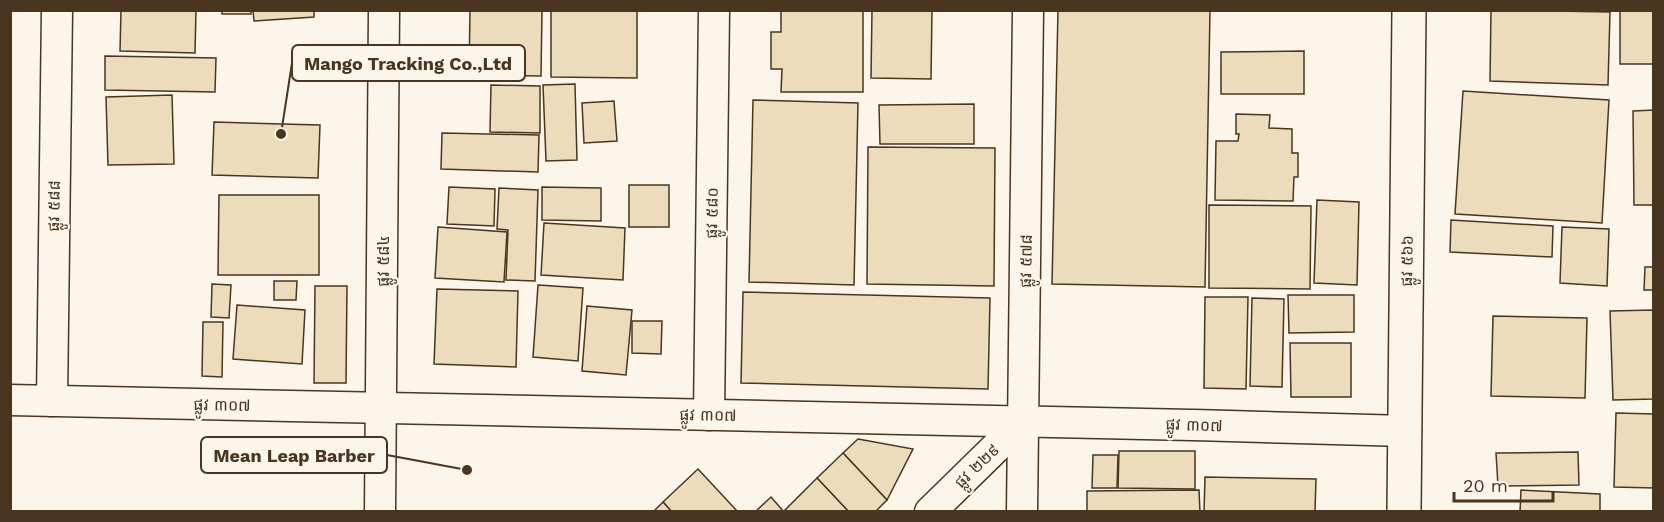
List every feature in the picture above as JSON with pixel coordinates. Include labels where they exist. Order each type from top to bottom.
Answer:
[{"type":"street","name":"ផ្លូវ ៥៨៨","points":[[52,401],[57,10]]},
{"type":"street","name":"ផ្លូវ ៥៨៤","points":[[380,512],[384,10]]},
{"type":"street","name":"ផ្លូវ ៥៨០","points":[[709,415],[714,10]]},
{"type":"street","name":"ផ្លូវ ៥៧៨","points":[[1022,512],[1028,10]]},
{"type":"street","name":"ផ្លូវ ៥៦៦","points":[[1404,512],[1410,10]]},
{"type":"street","name":"ផ្លូវ ៣០៧","points":[[10,400],[1024,420],[1406,431]]},
{"type":"street","name":"ផ្លូវ ២២៩","points":[[930,512],[1024,420]]},
{"type":"building","points":[[121,10],[196,10],[195,53],[120,51]]},
{"type":"building","points":[[222,10],[251,10],[251,14],[222,14]]},
{"type":"building","points":[[253,10],[314,10],[314,17],[254,21]]},
{"type":"building","points":[[470,10],[542,10],[541,76],[469,75]]},
{"type":"building","points":[[551,10],[637,10],[637,78],[551,77]]},
{"type":"building","points":[[781,10],[863,10],[863,92],[781,92],[782,69],[771,69],[771,32],[781,32]]},
{"type":"building","points":[[872,10],[932,10],[931,79],[871,78]]},
{"type":"building","points":[[1058,10],[1210,10],[1205,287],[1052,284]]},
{"type":"building","points":[[1491,10],[1610,12],[1608,85],[1490,81]]},
{"type":"building","points":[[1620,10],[1654,10],[1654,64],[1620,64]]},
{"type":"building","points":[[1304,51],[1304,94],[1221,94],[1221,52]]},
{"type":"building","points":[[105,56],[216,58],[215,92],[105,90]]},
{"type":"building","points":[[575,84],[577,160],[546,161],[543,85]]},
{"type":"building","points":[[491,85],[540,86],[540,133],[490,132]]},
{"type":"building","points":[[1463,91],[1609,100],[1602,223],[1455,214]]},
{"type":"building","points":[[172,95],[174,164],[108,165],[106,97]]},
{"type":"building","points":[[753,100],[858,103],[854,285],[749,282]]},
{"type":"building","points":[[614,101],[617,141],[584,143],[582,103]]},
{"type":"building","points":[[974,104],[974,144],[880,144],[879,105]]},
{"type":"building","points":[[1654,110],[1654,205],[1634,205],[1633,111]]},
{"type":"building","points":[[1236,114],[1270,115],[1269,128],[1292,129],[1292,153],[1298,153],[1298,177],[1294,177],[1293,201],[1215,200],[1216,141],[1238,141]]},
{"type":"building","points":[[214,122],[320,125],[318,178],[212,175]]},
{"type":"building","points":[[442,133],[539,135],[538,172],[441,169]]},
{"type":"building","points":[[868,147],[995,148],[994,286],[867,284]]},
{"type":"building","points":[[629,185],[669,185],[669,227],[629,227]]},
{"type":"building","points":[[449,187],[495,189],[494,226],[447,224]]},
{"type":"building","points":[[542,187],[601,188],[601,221],[542,220]]},
{"type":"building","points":[[499,188],[538,190],[535,281],[506,280],[508,230],[497,229]]},
{"type":"building","points":[[219,195],[319,195],[319,275],[218,275]]},
{"type":"building","points":[[1317,200],[1359,202],[1357,285],[1314,283]]},
{"type":"building","points":[[1209,205],[1311,206],[1310,289],[1209,288]]},
{"type":"building","points":[[1451,220],[1553,226],[1552,257],[1450,252]]},
{"type":"building","points":[[544,223],[625,228],[623,280],[541,275]]},
{"type":"building","points":[[438,227],[507,232],[504,282],[435,278]]},
{"type":"building","points":[[1562,227],[1609,229],[1607,286],[1560,283]]},
{"type":"building","points":[[1645,267],[1654,267],[1654,290],[1644,290]]},
{"type":"building","points":[[274,281],[297,281],[296,300],[274,300]]},
{"type":"building","points":[[212,284],[231,285],[229,318],[211,317]]},
{"type":"building","points":[[538,285],[583,288],[578,361],[533,357]]},
{"type":"building","points":[[315,286],[347,286],[346,383],[314,383]]},
{"type":"building","points":[[437,289],[518,291],[516,367],[434,364]]},
{"type":"building","points":[[743,292],[990,298],[988,389],[741,383]]},
{"type":"building","points":[[1288,295],[1354,295],[1354,332],[1289,333]]},
{"type":"building","points":[[1205,297],[1248,297],[1246,389],[1204,388]]},
{"type":"building","points":[[1252,298],[1284,299],[1282,387],[1250,386]]},
{"type":"building","points":[[237,305],[305,310],[302,364],[233,359]]},
{"type":"building","points":[[587,306],[632,310],[626,375],[582,371]]},
{"type":"building","points":[[1654,310],[1654,399],[1613,400],[1610,311]]},
{"type":"building","points":[[1493,316],[1587,318],[1585,398],[1491,396]]},
{"type":"building","points":[[632,321],[662,321],[661,354],[632,353]]},
{"type":"building","points":[[203,322],[223,322],[222,377],[202,376]]},
{"type":"building","points":[[1290,343],[1351,343],[1351,397],[1291,397]]},
{"type":"building","points":[[1616,413],[1654,414],[1654,488],[1614,487]]},
{"type":"building","points":[[858,439],[913,449],[887,500],[843,453]]},
{"type":"building","points":[[1119,451],[1195,451],[1195,489],[1118,488]]},
{"type":"building","points":[[1578,452],[1579,485],[1498,486],[1496,453]]},
{"type":"building","points":[[843,453],[887,500],[875,512],[849,512],[817,478]]},
{"type":"building","points":[[1093,455],[1118,455],[1117,488],[1092,488]]},
{"type":"building","points":[[698,469],[738,512],[672,512],[663,502]]},
{"type":"building","points":[[1205,477],[1316,479],[1315,512],[1204,512]]},
{"type":"building","points":[[817,478],[849,512],[784,512],[784,511]]},
{"type":"building","points":[[1199,490],[1200,512],[1087,512],[1087,491]]},
{"type":"building","points":[[1521,490],[1600,494],[1600,512],[1520,512]]},
{"type":"building","points":[[771,497],[784,512],[755,512]]},
{"type":"building","points":[[663,502],[672,512],[653,512]]},
{"type":"place","name":"Mango Tracking Co.,Ltd","points":[[281,134]]},
{"type":"place","name":"Mean Leap Barber","points":[[467,470]]}]
